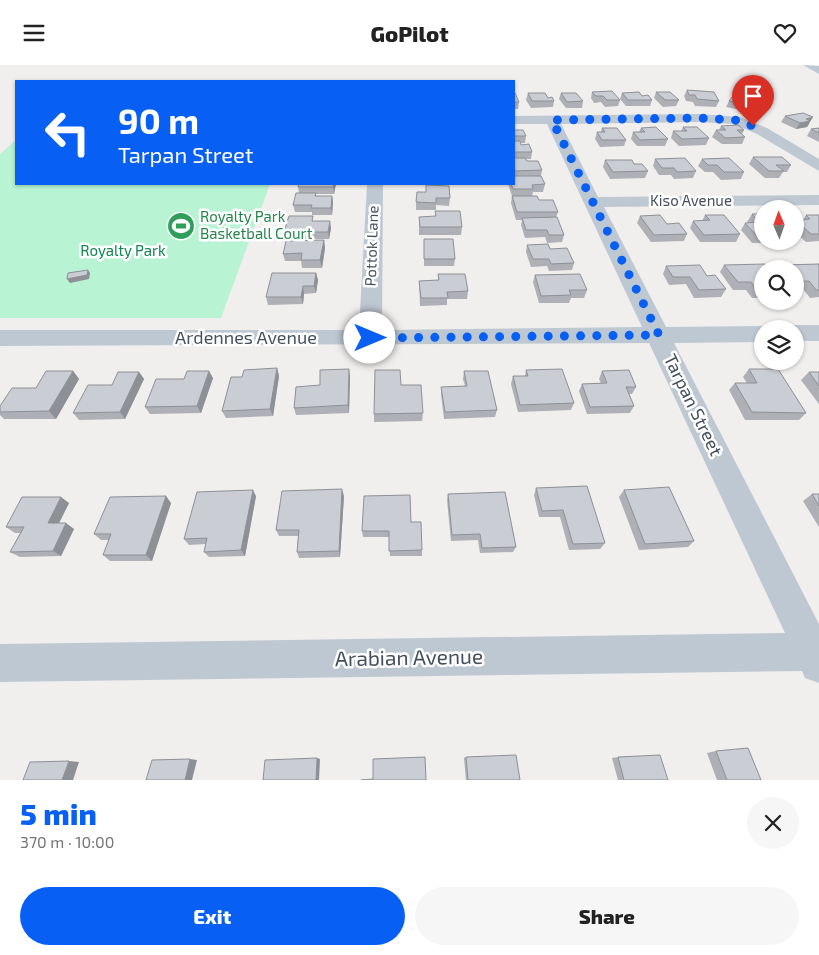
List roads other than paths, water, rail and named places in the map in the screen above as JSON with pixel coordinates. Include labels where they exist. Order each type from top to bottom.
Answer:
[{"type":"street","points":[[809,65],[819,71]]},
{"type":"street","points":[[515,120],[735,120],[753,126],[819,166]]},
{"type":"street","name":"Tarpan Street","points":[[552,120],[817,656]]},
{"type":"street","name":"Pottok Lane","points":[[370,338],[375,185]]},
{"type":"street","name":"Kiso Avenue","points":[[592,202],[819,200]]},
{"type":"street","points":[[804,333],[819,333]]},
{"type":"street","name":"Ardennes Avenue","points":[[4,343],[754,334]]},
{"type":"street","name":"Arabian Avenue","points":[[0,663],[817,656]]},
{"type":"place","name":"Royalty Park Basketball Court","points":[[181,226]]},
{"type":"park label","name":"Royalty Park","points":[[123,251]]}]
